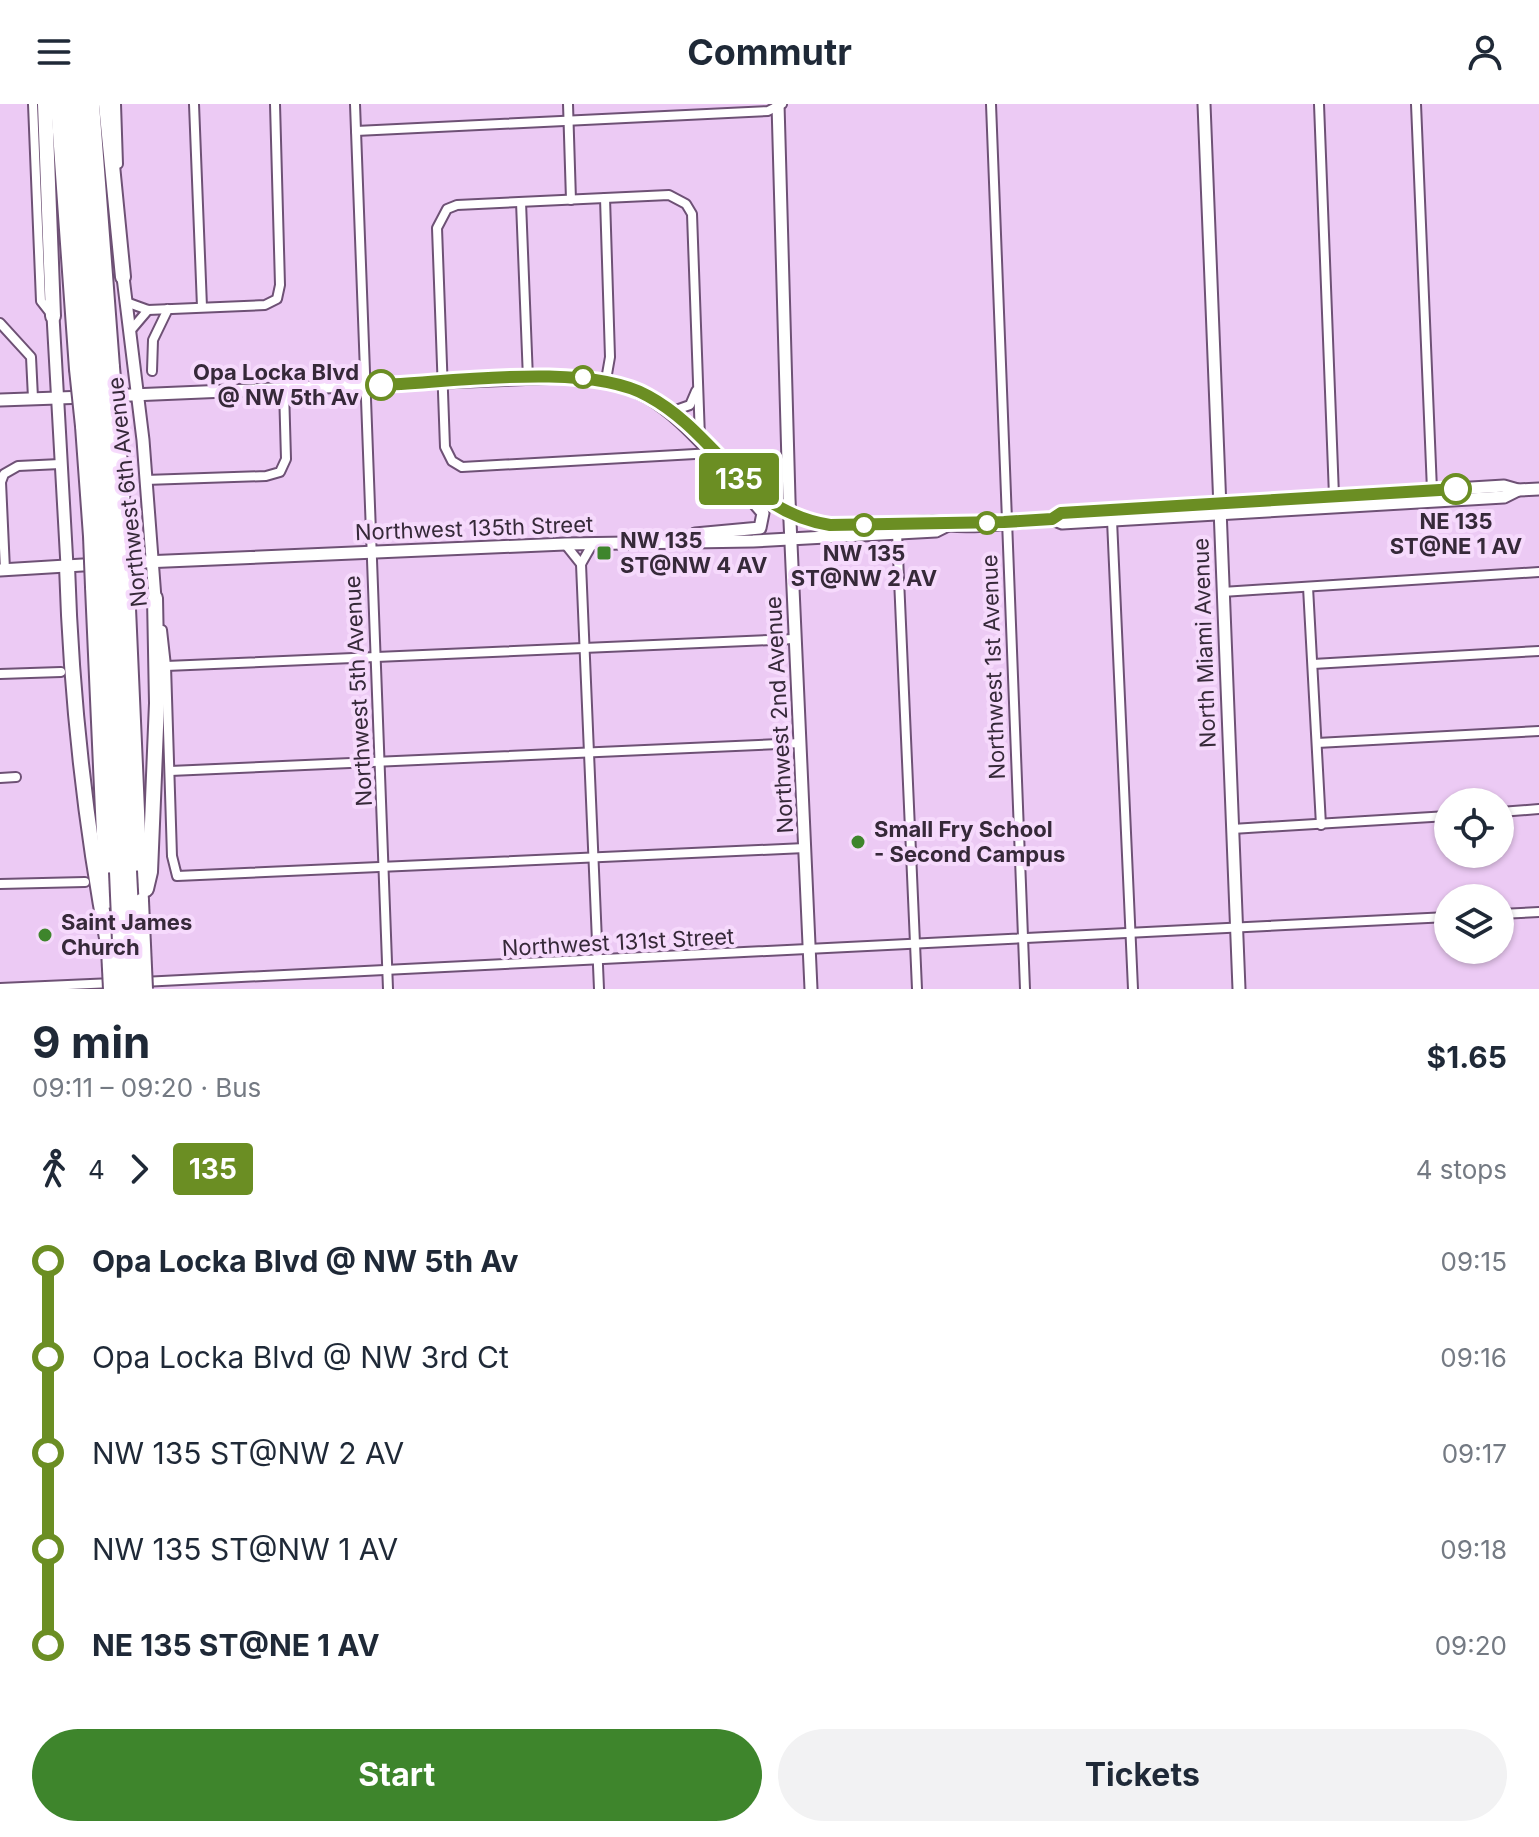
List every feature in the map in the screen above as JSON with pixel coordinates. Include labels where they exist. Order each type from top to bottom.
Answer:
[{"type":"highway","points":[[45,104],[53,316]]},
{"type":"highway","points":[[58,104],[94,368],[108,535],[122,989]]},
{"type":"highway","points":[[69,104],[108,535],[117,874],[141,901],[145,989]]},
{"type":"highway","points":[[81,104],[94,368]]},
{"type":"highway","points":[[92,104],[94,368]]},
{"type":"highway","points":[[106,104],[123,277]]},
{"type":"highway","points":[[67,566],[70,632],[117,874],[135,989]]},
{"type":"highway","points":[[111,989],[109,949],[117,874],[157,703],[155,598]]},
{"type":"main road","name":"North Miami Avenue","points":[[1204,104],[1239,989]]},
{"type":"main road","name":"Northwest 2nd Avenue","points":[[779,105],[788,483],[811,989]]},
{"type":"main road","name":"Northwest 6th Avenue","points":[[123,277],[155,598]]},
{"type":"main road","points":[[53,316],[55,398],[67,566]]},
{"type":"main road","points":[[0,400],[528,379],[606,380],[641,392],[673,411],[733,474],[762,511],[760,528],[686,535],[663,541]]},
{"type":"main road","name":"Northwest 135th Street","points":[[733,474],[759,496],[790,513],[812,522],[847,526],[935,521],[948,525],[1052,519],[1062,523],[1334,496],[1504,486],[1518,490]]},
{"type":"main road","points":[[759,496],[776,495],[788,483]]},
{"type":"main road","points":[[1518,490],[1539,489]]},
{"type":"main road","name":"Northwest 135th Street","points":[[1052,519],[1061,513],[1154,507],[1219,508],[1504,497],[1518,490]]},
{"type":"main road","points":[[1112,520],[1115,514],[1144,512],[1154,507]]},
{"type":"main road","name":"Northwest 135th Street","points":[[3,570],[565,544],[897,533],[936,531],[948,525]]},
{"type":"main road","points":[[791,536],[847,526]]},
{"type":"street","points":[[33,104],[41,301],[53,316]]},
{"type":"street","name":"Northwest 6th Avenue","points":[[116,104],[123,277]]},
{"type":"street","points":[[194,104],[202,307]]},
{"type":"street","points":[[126,302],[148,310],[265,305],[278,296],[275,104]]},
{"type":"street","name":"Northwest 5th Avenue","points":[[355,104],[369,553],[388,989]]},
{"type":"street","points":[[568,104],[571,200]]},
{"type":"street","name":"Northwest 1st Avenue","points":[[991,104],[1004,522],[1025,989]]},
{"type":"street","points":[[1319,104],[1334,496]]},
{"type":"street","points":[[1416,104],[1432,490]]},
{"type":"street","points":[[356,131],[768,111],[779,105]]},
{"type":"street","points":[[700,438],[692,214],[686,204],[669,195],[457,205],[447,209],[437,228],[445,447],[452,461],[462,467],[714,453]]},
{"type":"street","points":[[605,198],[610,357],[606,380]]},
{"type":"street","points":[[521,202],[528,379]]},
{"type":"street","points":[[152,371],[153,340],[168,309]]},
{"type":"street","points":[[129,332],[148,310]]},
{"type":"street","points":[[0,323],[31,357],[33,398]]},
{"type":"street","points":[[145,480],[266,476],[283,469],[286,459],[284,389]]},
{"type":"street","points":[[673,411],[690,405],[697,391]]},
{"type":"street","points":[[3,570],[1,482],[4,474],[18,466],[60,464]]},
{"type":"street","points":[[1112,520],[1133,989]]},
{"type":"street","points":[[897,533],[917,989]]},
{"type":"street","points":[[593,543],[581,564],[599,989]]},
{"type":"street","points":[[565,544],[581,564]]},
{"type":"street","points":[[1222,592],[1539,572]]},
{"type":"street","points":[[1308,587],[1321,825]]},
{"type":"street","name":"Northwest 6th Avenue","points":[[155,598],[166,666],[172,856],[177,876],[384,866]]},
{"type":"street","points":[[166,666],[794,639]]},
{"type":"street","points":[[1313,664],[1539,651]]},
{"type":"street","points":[[0,674],[61,672]]},
{"type":"street","points":[[1317,743],[1539,731]]},
{"type":"street","points":[[170,771],[801,743]]},
{"type":"street","points":[[0,778],[16,777]]},
{"type":"street","points":[[1514,811],[1539,809]]},
{"type":"street","points":[[1232,829],[1434,817]]},
{"type":"street","points":[[384,866],[805,848]]},
{"type":"street","points":[[0,884],[117,874]]},
{"type":"street","points":[[1514,913],[1539,912]]},
{"type":"street","name":"Northwest 131st Street","points":[[0,988],[177,985],[388,971],[809,952],[1434,918]]},
{"type":"bus line","name":"135","points":[[381,385],[571,376],[620,383],[673,411],[733,474],[766,500],[803,519],[830,525],[1004,522],[1052,519],[1061,513],[1456,489]]},
{"type":"place","name":"Opa Locka Blvd @ NW 5th Av","points":[[381,385]]},
{"type":"place","name":"NE 135 ST@NE 1 AV","points":[[1456,489]]},
{"type":"place","name":"NW 135 ST@NW 2 AV","points":[[864,525]]},
{"type":"place","name":"NW 135 ST@NW 4 AV","points":[[604,553]]},
{"type":"place","name":"Small Fry School - Second Campus","points":[[858,842]]},
{"type":"place","name":"Saint James Church","points":[[45,935]]}]
